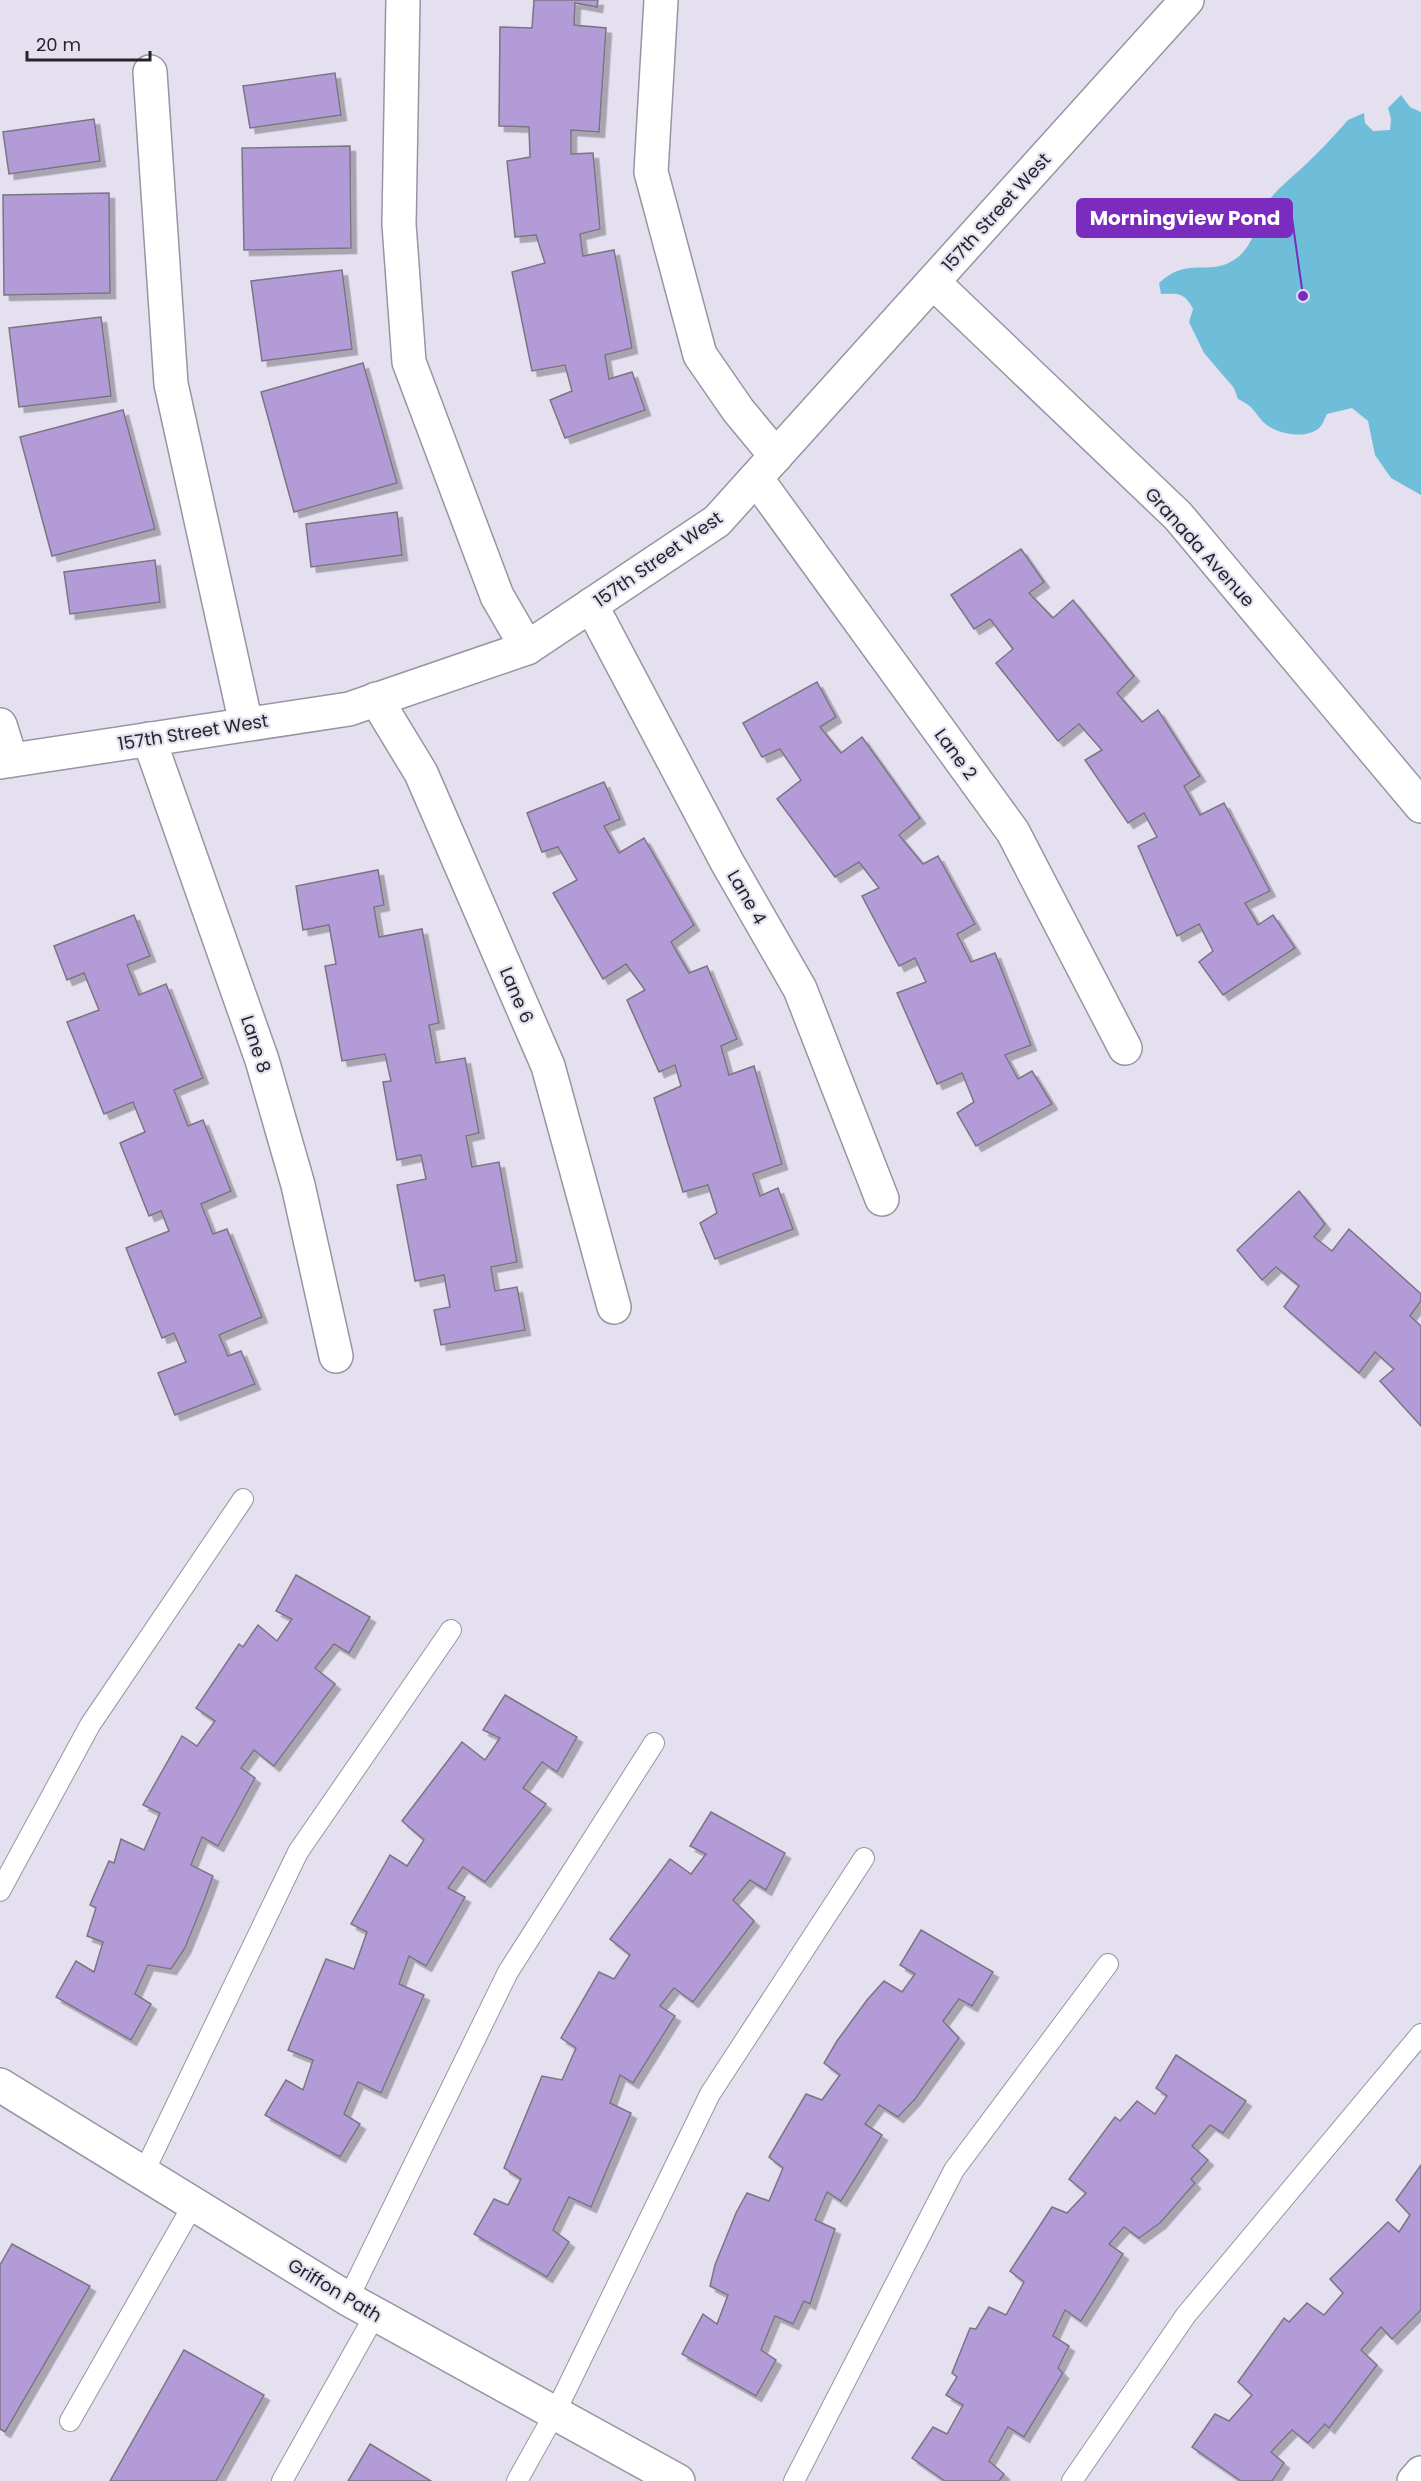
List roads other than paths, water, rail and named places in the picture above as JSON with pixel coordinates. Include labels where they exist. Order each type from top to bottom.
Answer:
[{"type":"street","points":[[403,0],[399,224],[409,362],[496,596],[527,648]]},
{"type":"street","name":"Lane 2","points":[[661,0],[651,172],[700,355],[738,410],[766,467],[1013,832],[1125,1048]]},
{"type":"street","name":"157th Street West","points":[[5,761],[349,708],[527,648],[717,521],[1187,0]]},
{"type":"street","points":[[150,72],[171,384],[246,724]]},
{"type":"street","name":"Granada Avenue","points":[[933,282],[1178,516],[1421,806]]},
{"type":"street","name":"Lane 4","points":[[591,605],[629,681],[727,862],[800,989],[882,1199]]},
{"type":"street","name":"Lane 6","points":[[376,699],[421,773],[548,1066],[614,1307]]},
{"type":"street","points":[[0,725],[5,761]]},
{"type":"street","name":"Lane 8","points":[[149,739],[262,1060],[298,1185],[336,1356]]},
{"type":"street","name":"Griffon Path","points":[[0,2085],[362,2307],[678,2481]]},
{"type":"street","points":[[1414,2481],[1421,2473]]},
{"type":"lane","points":[[0,1891],[90,1725],[243,1499]]},
{"type":"lane","points":[[143,2174],[298,1852],[451,1630]]},
{"type":"lane","points":[[282,2481],[362,2307],[508,1972],[654,1743]]},
{"type":"lane","points":[[517,2481],[555,2413],[710,2094],[864,1858]]},
{"type":"lane","points":[[794,2481],[954,2170],[1108,1964]]},
{"type":"lane","points":[[1072,2481],[1186,2315],[1421,2034]]},
{"type":"lane","points":[[70,2421],[194,2205]]},
{"type":"water","points":[[1401,95],[1410,107],[1421,112],[1421,495],[1391,478],[1375,455],[1368,421],[1352,408],[1327,414],[1320,427],[1309,433],[1288,434],[1265,424],[1245,402],[1238,399],[1234,388],[1204,353],[1189,322],[1193,309],[1187,300],[1177,294],[1161,294],[1159,283],[1179,270],[1223,265],[1240,256],[1250,242],[1267,203],[1348,120],[1364,113],[1365,123],[1373,131],[1390,130],[1391,119],[1388,108]]},
{"type":"place","name":"Morningview Pond","points":[[1303,296]]}]
